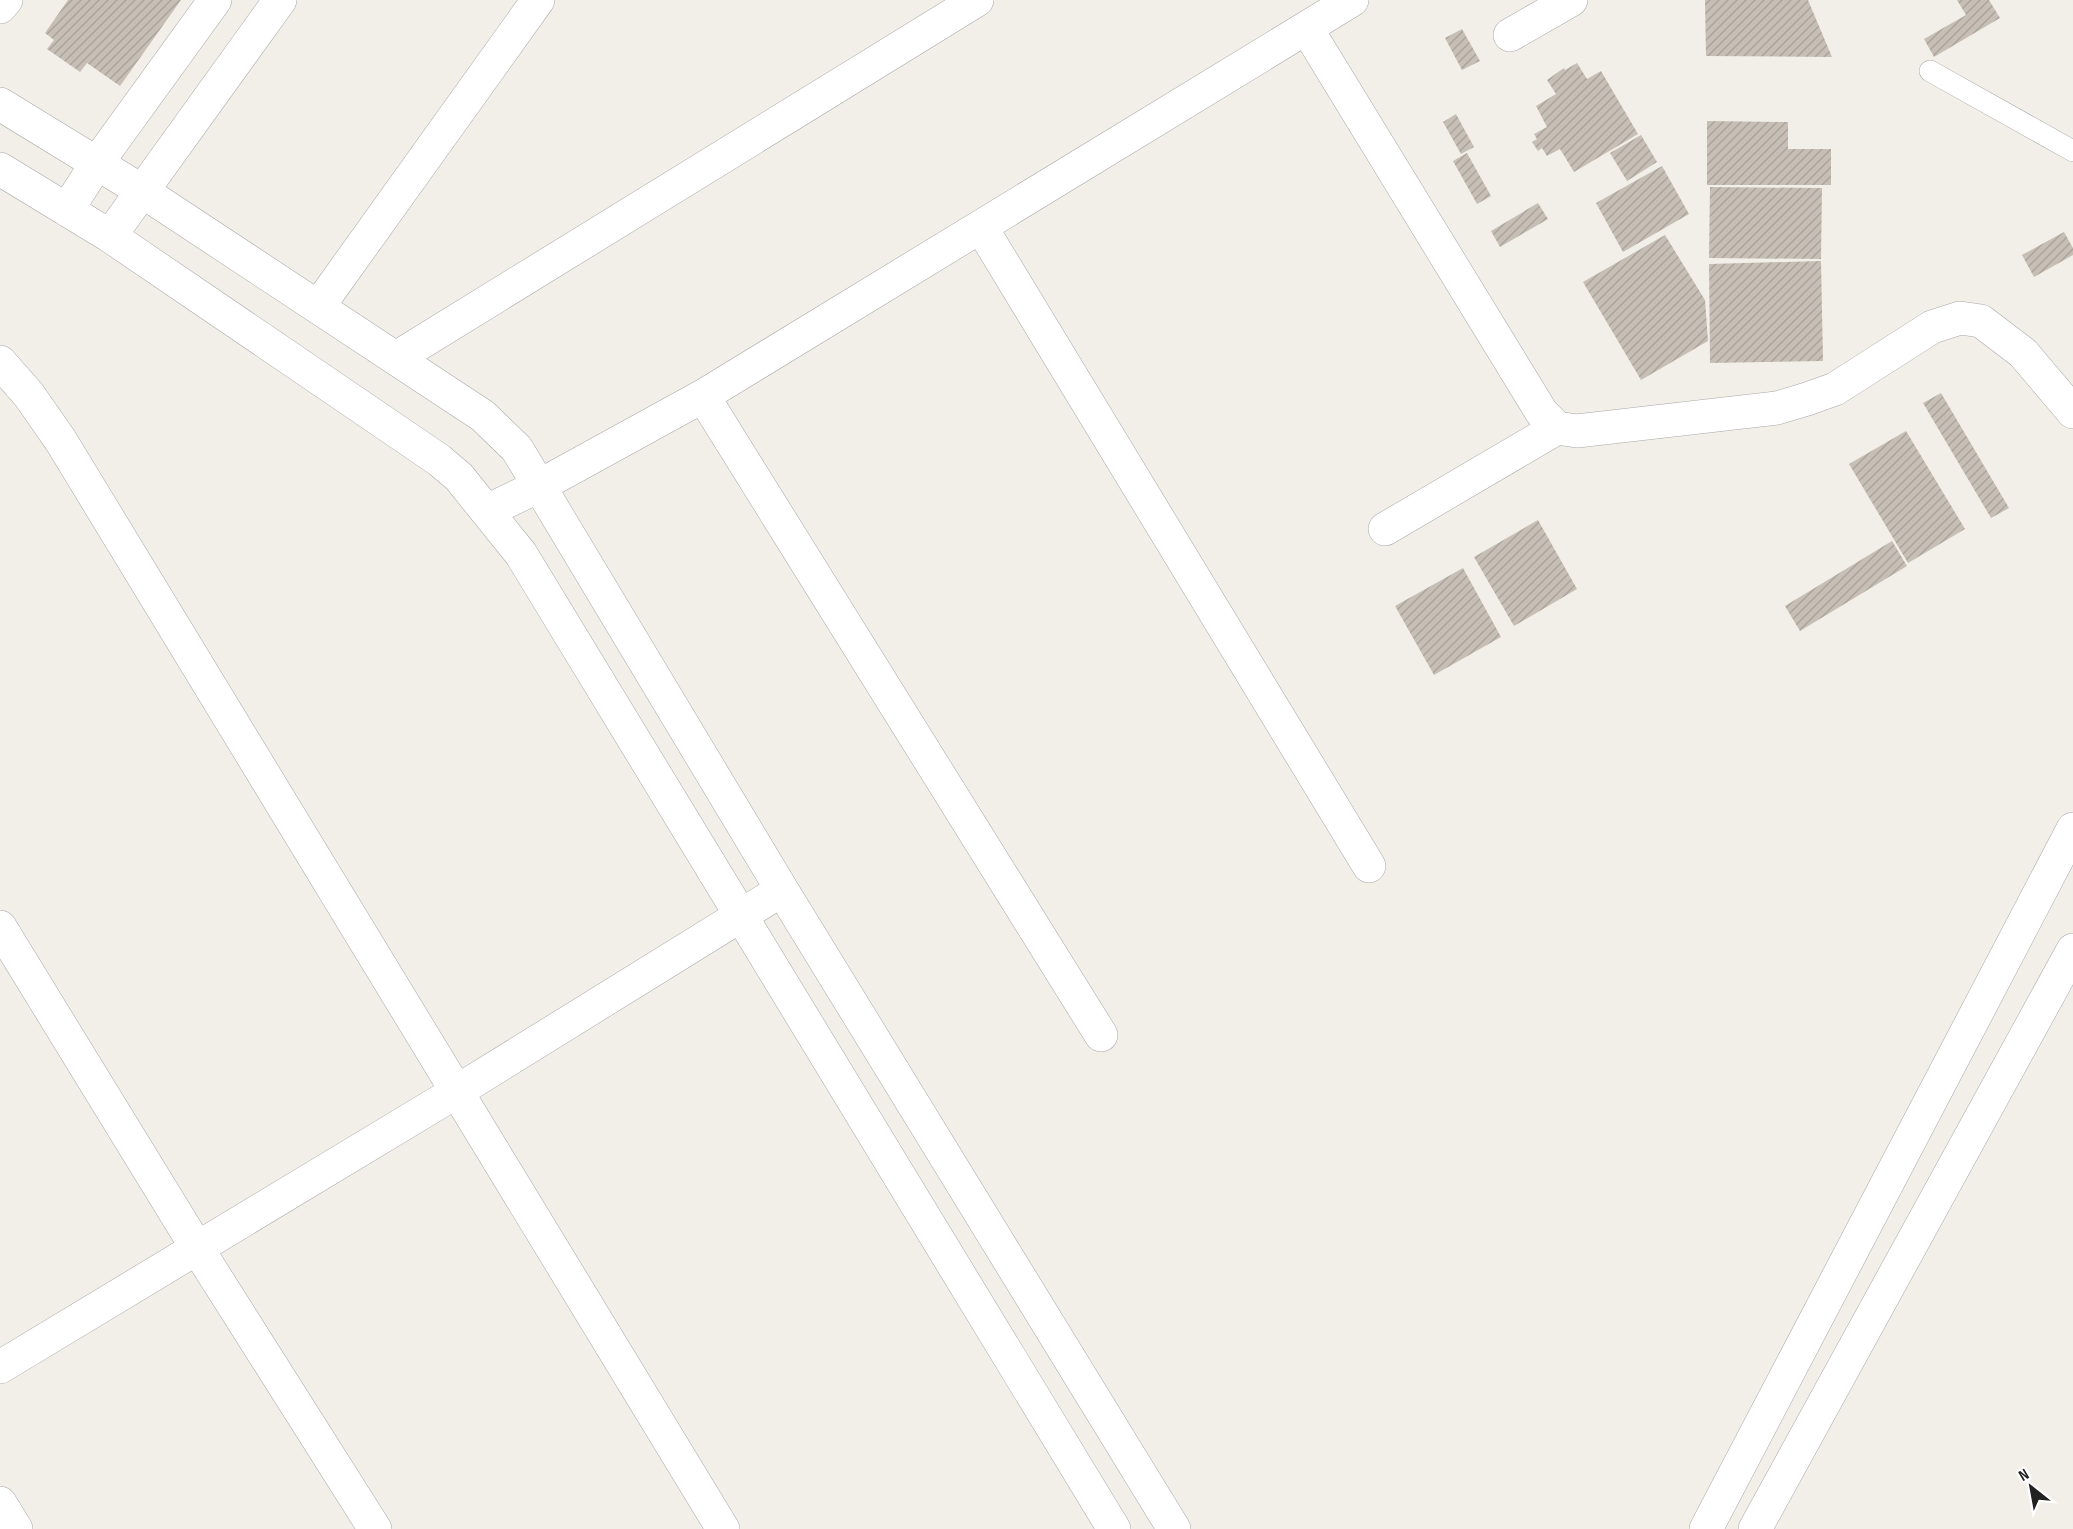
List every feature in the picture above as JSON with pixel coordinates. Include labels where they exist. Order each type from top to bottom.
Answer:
[{"type":"street","points":[[0,8],[6,0]]},
{"type":"street","points":[[68,210],[97,164],[215,0]]},
{"type":"street","points":[[110,236],[280,0]]},
{"type":"street","points":[[318,307],[538,0]]},
{"type":"street","points":[[396,358],[977,0]]},
{"type":"street","points":[[487,511],[541,485],[704,396],[1352,0]]},
{"type":"street","points":[[1510,35],[1571,0]]},
{"type":"street","points":[[1307,29],[1542,413],[1557,428],[1577,431],[1787,405],[1835,389],[1932,327],[1960,318],[1981,321],[2023,353],[2073,412]]},
{"type":"street","points":[[0,104],[142,191],[483,416],[517,449],[541,485],[782,890],[1174,1529]]},
{"type":"street","points":[[0,169],[110,236],[439,460],[459,477],[487,511],[521,554],[1114,1529]]},
{"type":"street","points":[[981,226],[1369,866]]},
{"type":"street","points":[[0,362],[29,395],[61,441],[723,1529]]},
{"type":"street","points":[[704,396],[1101,1035]]},
{"type":"street","points":[[1385,529],[1557,428]]},
{"type":"street","points":[[1706,1529],[2073,829]]},
{"type":"street","points":[[0,1367],[456,1092],[782,890]]},
{"type":"street","points":[[0,927],[197,1248],[375,1529]]},
{"type":"street","points":[[1755,1529],[2073,950]]},
{"type":"street","points":[[0,1503],[16,1529]]},
{"type":"lane","points":[[1930,71],[2073,151]]},
{"type":"building","points":[[68,0],[181,0],[120,86],[87,63],[80,72],[47,49],[54,40],[45,33]]},
{"type":"building","points":[[1705,0],[1808,0],[1832,57],[1706,56]]},
{"type":"building","points":[[1957,0],[1989,0],[2000,18],[1934,57],[1924,39],[1966,15]]},
{"type":"building","points":[[1462,29],[1480,61],[1462,70],[1445,38]]},
{"type":"building","points":[[1577,63],[1587,79],[1601,71],[1638,134],[1574,172],[1560,149],[1547,156],[1542,148],[1538,151],[1532,142],[1537,139],[1534,134],[1547,127],[1536,106],[1556,94],[1547,80],[1564,68],[1565,70]]},
{"type":"building","points":[[1456,114],[1474,147],[1461,154],[1443,122]]},
{"type":"building","points":[[1707,121],[1788,122],[1788,149],[1831,149],[1831,185],[1707,185]]},
{"type":"building","points":[[1641,135],[1657,162],[1627,181],[1610,153]]},
{"type":"building","points":[[1467,153],[1491,196],[1477,204],[1453,161]]},
{"type":"building","points":[[1662,166],[1689,214],[1623,252],[1596,203]]},
{"type":"building","points":[[1710,187],[1822,188],[1821,259],[1709,258]]},
{"type":"building","points":[[1538,203],[1548,219],[1500,247],[1491,231]]},
{"type":"building","points":[[2064,232],[2073,248],[2073,255],[2034,277],[2022,255]]},
{"type":"building","points":[[1665,235],[1705,300],[1708,341],[1641,380],[1583,282]]},
{"type":"building","points":[[1821,261],[1823,361],[1710,363],[1709,264]]},
{"type":"building","points":[[1941,393],[2009,508],[1991,518],[1923,403]]},
{"type":"building","points":[[1906,431],[1965,529],[1908,563],[1849,464]]},
{"type":"building","points":[[1538,520],[1577,589],[1514,626],[1474,557]]},
{"type":"building","points":[[1892,541],[1907,566],[1800,631],[1785,606]]},
{"type":"building","points":[[1463,568],[1501,637],[1434,675],[1395,606]]}]
